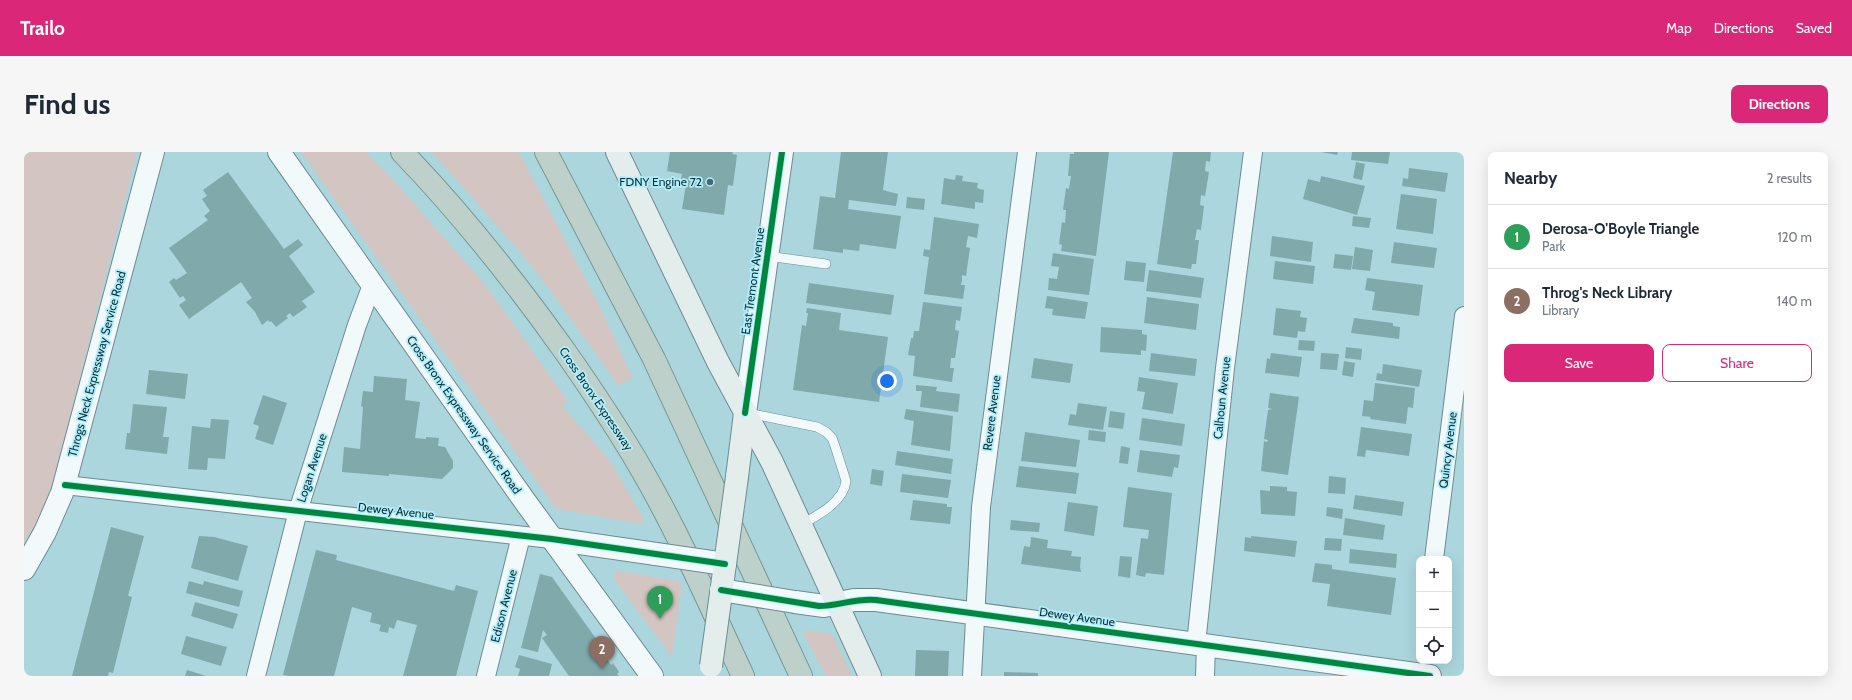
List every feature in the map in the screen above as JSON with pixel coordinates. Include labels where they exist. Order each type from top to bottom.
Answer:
[{"type":"highway","name":"Cross Bronx Expressway","points":[[402,152],[454,209],[506,272],[548,328],[606,412],[643,471],[662,507],[744,676]]},
{"type":"highway","points":[[546,152],[610,272],[666,384],[801,676]]},
{"type":"main road","points":[[617,152],[718,362],[772,462],[870,676]]},
{"type":"main road","name":"East Tremont Avenue","points":[[710,671],[745,413]]},
{"type":"street","name":"Throgs Neck Expressway Service Road","points":[[24,569],[57,508],[65,485],[153,152]]},
{"type":"street","name":"Cross Bronx Expressway Service Road","points":[[279,152],[552,539],[652,676]]},
{"type":"street","name":"East Tremont Avenue","points":[[745,413],[782,152]]},
{"type":"street","name":"Revere Avenue","points":[[972,676],[974,614],[981,507],[1027,152]]},
{"type":"street","name":"Calhoun Avenue","points":[[1205,676],[1201,645],[1225,368],[1253,152]]},
{"type":"street","name":"Logan Avenue","points":[[256,676],[298,511],[357,325],[372,285]]},
{"type":"street","name":"Quincy Avenue","points":[[1434,556],[1464,316]]},
{"type":"street","name":"Dewey Avenue","points":[[65,485],[552,539],[725,564]]},
{"type":"street","name":"Edison Avenue","points":[[486,676],[521,536]]},
{"type":"street","name":"Dewey Avenue","points":[[721,590],[819,606],[870,600],[1201,645],[1424,671]]},
{"type":"lane","points":[[767,256],[826,264]]},
{"type":"lane","points":[[745,413],[817,428],[826,432],[832,438],[846,481],[846,489],[840,497],[817,516],[800,525]]},
{"type":"shaded area","points":[[24,152],[137,152],[55,476],[44,510],[24,543]]},
{"type":"shaded area","points":[[301,152],[366,152],[389,175],[484,283],[568,401],[563,407],[611,462],[644,519],[642,524],[556,509]]},
{"type":"shaded area","points":[[432,152],[519,152],[602,311],[633,379],[618,385],[550,290],[520,252]]},
{"type":"shaded area","points":[[615,570],[682,582],[672,657],[614,579]]},
{"type":"shaded area","points":[[808,630],[832,634],[852,676],[826,676],[804,635]]},
{"type":"building","name":"FDNY Engine 72","points":[[670,152],[733,152],[732,154],[737,155],[733,186],[728,185],[724,215],[682,209],[687,179],[681,179],[682,174],[667,171]]},
{"type":"building","points":[[841,152],[888,152],[883,190],[898,194],[896,206],[849,200],[848,209],[901,216],[896,249],[860,244],[859,251],[843,249],[843,253],[813,249],[820,196],[835,198]]},
{"type":"building","points":[[1074,152],[1109,152],[1096,256],[1061,251],[1062,245],[1059,244],[1062,222],[1065,223],[1066,210],[1063,210],[1066,188],[1069,189],[1071,176],[1068,176],[1070,154],[1074,154]]},
{"type":"building","points":[[1173,152],[1211,152],[1210,162],[1206,161],[1205,171],[1209,172],[1205,196],[1201,195],[1200,205],[1204,206],[1201,230],[1197,229],[1195,240],[1199,240],[1196,264],[1192,264],[1191,269],[1157,264]]},
{"type":"building","points":[[1321,152],[1338,152],[1337,155]]},
{"type":"building","points":[[1352,152],[1390,152],[1388,164],[1351,160]]},
{"type":"building","points":[[1356,162],[1365,164],[1362,180],[1353,178]]},
{"type":"building","points":[[1409,168],[1448,173],[1445,192],[1402,186],[1403,178],[1408,179]]},
{"type":"building","points":[[228,172],[284,249],[298,239],[303,245],[289,256],[315,292],[302,301],[307,307],[293,317],[290,313],[286,316],[288,318],[276,327],[271,321],[269,322],[268,320],[262,325],[255,312],[246,302],[252,298],[241,282],[189,319],[179,305],[186,300],[183,296],[180,298],[169,282],[174,278],[176,280],[187,273],[169,248],[208,220],[204,216],[210,211],[202,199],[207,196],[203,190]]},
{"type":"building","points":[[956,175],[963,176],[962,181],[978,183],[977,188],[984,190],[983,203],[975,202],[975,209],[941,204],[944,178],[955,180]]},
{"type":"building","points":[[1321,176],[1365,186],[1357,215],[1303,199],[1308,179],[1320,182]]},
{"type":"building","points":[[1401,194],[1437,199],[1433,234],[1396,229]]},
{"type":"building","points":[[907,197],[925,199],[924,210],[906,208]]},
{"type":"building","points":[[1353,216],[1371,218],[1369,228],[1352,226]]},
{"type":"building","points":[[934,217],[979,224],[977,238],[968,236],[966,247],[970,248],[966,276],[962,275],[961,285],[965,285],[963,299],[924,294],[929,257],[923,256],[924,249],[930,250]]},
{"type":"building","points":[[1272,236],[1313,242],[1311,262],[1270,256]]},
{"type":"building","points":[[1394,242],[1437,248],[1434,268],[1391,263]]},
{"type":"building","points":[[1355,247],[1373,250],[1370,271],[1352,269]]},
{"type":"building","points":[[1053,253],[1094,259],[1089,295],[1048,290],[1049,278],[1057,279],[1059,267],[1051,266]]},
{"type":"building","points":[[1335,254],[1353,256],[1351,270],[1333,268]]},
{"type":"building","points":[[1126,261],[1146,263],[1144,282],[1124,280]]},
{"type":"building","points":[[1275,261],[1315,266],[1313,284],[1273,279]]},
{"type":"building","points":[[1149,270],[1204,278],[1201,298],[1146,291]]},
{"type":"building","points":[[1367,278],[1423,285],[1419,316],[1372,310],[1375,292],[1365,290]]},
{"type":"building","points":[[809,283],[894,295],[891,315],[806,303]]},
{"type":"building","points":[[1047,296],[1088,302],[1085,319],[1052,315],[1053,309],[1045,308]]},
{"type":"building","points":[[1147,297],[1199,304],[1196,330],[1144,323]]},
{"type":"building","points":[[923,302],[962,307],[960,321],[956,320],[955,330],[959,331],[955,358],[951,358],[950,368],[954,368],[952,382],[913,376],[915,356],[908,355],[911,338],[913,338],[914,331],[919,331]]},
{"type":"building","points":[[807,308],[841,313],[839,330],[888,337],[879,402],[793,390],[802,325],[806,326],[808,313],[806,313]]},
{"type":"building","points":[[1276,308],[1301,311],[1300,317],[1307,318],[1305,332],[1298,331],[1297,338],[1273,335]]},
{"type":"building","points":[[1354,318],[1393,323],[1393,326],[1400,327],[1399,339],[1351,333]]},
{"type":"building","points":[[1101,327],[1142,330],[1142,334],[1147,335],[1146,351],[1141,350],[1141,355],[1100,352]]},
{"type":"building","points":[[1299,340],[1315,341],[1314,351],[1298,350]]},
{"type":"building","points":[[1346,347],[1362,349],[1361,360],[1345,358]]},
{"type":"building","points":[[1151,353],[1197,359],[1195,376],[1149,371]]},
{"type":"building","points":[[1271,353],[1302,357],[1299,377],[1265,373],[1267,358],[1270,359]]},
{"type":"building","points":[[1321,353],[1339,354],[1337,370],[1320,369]]},
{"type":"building","points":[[1034,358],[1073,364],[1070,383],[1031,378]]},
{"type":"building","points":[[1344,361],[1355,363],[1353,377],[1342,375]]},
{"type":"building","points":[[1383,364],[1422,370],[1419,387],[1376,380],[1377,373],[1382,374]]},
{"type":"building","points":[[149,370],[188,374],[185,399],[146,394]]},
{"type":"building","points":[[374,376],[407,379],[405,400],[420,402],[415,438],[439,438],[438,446],[445,447],[453,461],[453,468],[442,479],[389,474],[389,476],[342,472],[344,447],[360,449],[363,407],[361,406],[363,391],[373,392]]},
{"type":"building","points":[[1139,377],[1178,383],[1173,414],[1142,409],[1145,392],[1137,391]]},
{"type":"building","points":[[1375,383],[1415,388],[1413,408],[1408,407],[1406,424],[1370,419],[1371,417],[1362,416],[1364,400],[1373,401]]},
{"type":"building","points":[[916,385],[937,387],[936,391],[960,394],[958,412],[920,407],[922,391],[916,391]]},
{"type":"building","points":[[1270,393],[1299,397],[1288,475],[1261,471],[1264,441],[1267,442],[1268,440],[1264,439],[1268,410],[1272,409],[1268,408]]},
{"type":"building","points":[[263,395],[287,403],[273,445],[255,439],[259,426],[253,424]]},
{"type":"building","points":[[1078,403],[1107,407],[1103,430],[1068,425],[1070,414],[1076,415]]},
{"type":"building","points":[[133,404],[167,407],[163,437],[169,437],[167,454],[125,449],[127,433],[130,433]]},
{"type":"building","points":[[906,409],[953,416],[950,451],[911,445],[914,421],[904,419]]},
{"type":"building","points":[[1110,411],[1125,413],[1123,429],[1108,427]]},
{"type":"building","points":[[1142,418],[1185,424],[1182,446],[1139,440]]},
{"type":"building","points":[[211,419],[229,420],[225,459],[208,458],[207,470],[188,469],[192,426],[210,428]]},
{"type":"building","points":[[1361,427],[1412,434],[1409,456],[1366,450],[1365,457],[1357,456]]},
{"type":"building","points":[[1089,430],[1106,432],[1105,442],[1088,440]]},
{"type":"building","points":[[1025,432],[1080,440],[1076,467],[1021,461]]},
{"type":"building","points":[[1121,446],[1130,448],[1128,464],[1119,463]]},
{"type":"building","points":[[1140,450],[1180,455],[1178,468],[1174,467],[1172,477],[1137,472]]},
{"type":"building","points":[[897,451],[953,459],[951,474],[895,465]]},
{"type":"building","points":[[1019,466],[1079,473],[1076,494],[1016,487]]},
{"type":"building","points":[[872,469],[884,471],[882,486],[870,484]]},
{"type":"building","points":[[902,474],[951,480],[948,498],[900,492]]},
{"type":"building","points":[[1329,476],[1346,478],[1345,494],[1328,493]]},
{"type":"building","points":[[1270,486],[1287,487],[1287,491],[1297,492],[1295,516],[1261,514],[1260,490],[1270,491]]},
{"type":"building","points":[[1128,487],[1172,493],[1164,575],[1146,573],[1145,577],[1136,575],[1141,538],[1148,539],[1149,530],[1123,527]]},
{"type":"building","points":[[1355,495],[1404,502],[1402,516],[1353,509]]},
{"type":"building","points":[[913,500],[947,504],[947,507],[952,507],[950,524],[910,520]]},
{"type":"building","points":[[1068,502],[1098,506],[1094,536],[1064,531]]},
{"type":"building","points":[[1327,507],[1343,509],[1342,519],[1326,516]]},
{"type":"building","points":[[1345,518],[1385,525],[1383,540],[1343,535]]},
{"type":"building","points":[[1011,520],[1040,523],[1039,532],[1010,530]]},
{"type":"building","points":[[111,527],[144,536],[128,596],[132,597],[113,673],[109,672],[108,676],[72,676]]},
{"type":"building","points":[[199,536],[214,537],[248,546],[238,581],[191,568]]},
{"type":"building","points":[[1251,536],[1297,541],[1295,557],[1244,551],[1245,537],[1251,538]]},
{"type":"building","points":[[1031,537],[1048,540],[1047,548],[1072,551],[1071,556],[1081,557],[1081,572],[1021,564],[1024,546],[1030,547]]},
{"type":"building","points":[[1325,538],[1342,539],[1341,551],[1324,550]]},
{"type":"building","points":[[1350,549],[1397,554],[1396,568],[1349,563]]},
{"type":"building","points":[[316,550],[337,555],[336,560],[454,591],[456,585],[478,591],[456,676],[403,676],[417,625],[397,620],[394,629],[389,627],[388,633],[379,631],[381,625],[370,622],[372,613],[352,607],[334,676],[283,675]]},
{"type":"building","points":[[1120,556],[1132,557],[1130,578],[1118,576]]},
{"type":"building","points":[[1315,563],[1332,565],[1332,569],[1396,578],[1391,615],[1327,606],[1330,584],[1312,582]]},
{"type":"building","points":[[540,574],[552,577],[607,654],[605,656],[611,665],[613,663],[619,672],[617,674],[619,676],[569,676],[542,638],[547,635],[543,630],[538,652],[521,648]]},
{"type":"building","points":[[189,581],[203,585],[204,581],[243,591],[239,607],[186,593]]},
{"type":"building","points":[[195,602],[238,614],[233,629],[191,616]]},
{"type":"building","points":[[186,636],[227,647],[221,666],[181,654]]},
{"type":"building","points":[[916,650],[949,651],[948,676],[915,676]]},
{"type":"building","points":[[519,655],[552,664],[549,676],[518,676],[520,669],[515,667]]},
{"type":"building","points":[[187,670],[206,676],[185,676]]},
{"type":"building","points":[[1004,672],[1038,673],[1038,676],[1004,676]]},
{"type":"cycle path","points":[[745,413],[782,152]]},
{"type":"cycle path","points":[[65,485],[552,539],[725,564]]},
{"type":"cycle path","points":[[721,590],[819,606],[861,600],[876,600],[1430,676]]},
{"type":"place","name":"FDNY Engine 72","points":[[710,182]]},
{"type":"place","name":"Derosa-O'Boyle Triangle","points":[[660,619]]},
{"type":"place","name":"Throg's Neck Library","points":[[602,669]]}]
